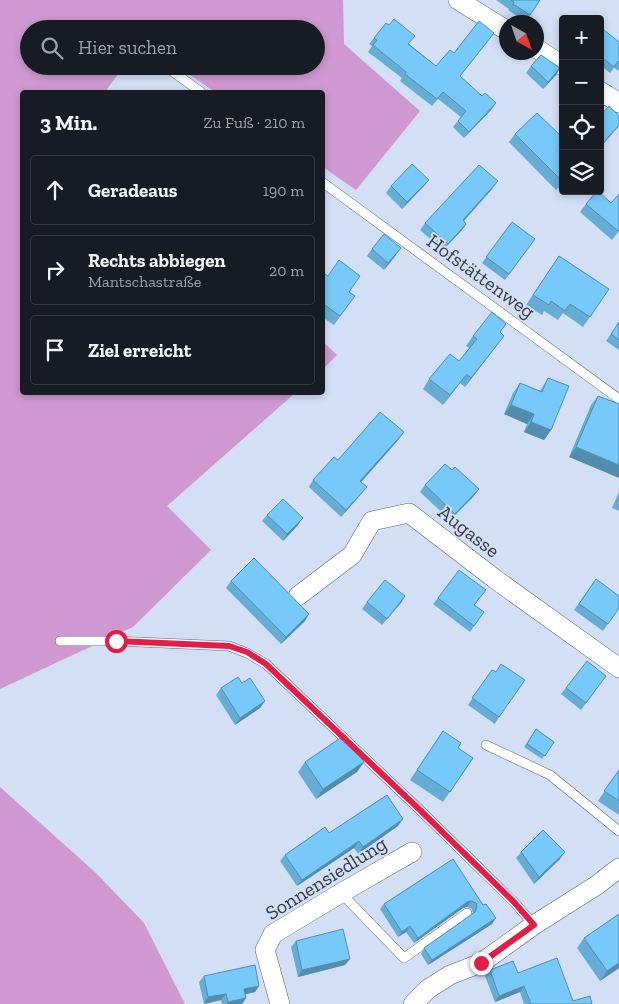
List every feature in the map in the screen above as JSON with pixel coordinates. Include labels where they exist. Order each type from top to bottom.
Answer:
[{"type":"street","points":[[458,0],[499,26]]},
{"type":"street","points":[[544,53],[559,63]]},
{"type":"street","points":[[604,94],[619,103]]},
{"type":"street","name":"Augasse","points":[[298,596],[352,555],[372,521],[410,513],[494,579],[619,668]]},
{"type":"street","name":"Sonnensiedlung","points":[[280,1004],[265,950],[273,934],[412,852]]},
{"type":"street","points":[[413,1004],[428,989],[450,975],[481,963],[534,925],[597,885],[619,868]]},
{"type":"lane","points":[[177,75],[198,90]]},
{"type":"lane","name":"Hofstättenweg","points":[[325,184],[619,399]]},
{"type":"lane","points":[[60,641],[116,641],[229,646],[247,652],[266,664],[420,810],[514,902],[534,925]]},
{"type":"lane","points":[[486,745],[550,775],[619,831]]},
{"type":"lane","points":[[341,893],[404,958],[467,913]]},
{"type":"shaded area","points":[[0,0],[343,0],[344,44],[420,111],[356,190],[325,168],[325,90],[212,90],[190,75],[325,75],[325,20],[20,20],[20,75],[117,75],[106,90],[20,90],[20,395],[293,395],[167,506],[211,550],[133,627],[0,689]]},
{"type":"shaded area","points":[[325,344],[337,355],[325,367]]},
{"type":"shaded area","points":[[0,787],[96,873],[144,923],[185,1004],[0,1004]]},
{"type":"building","points":[[511,0],[540,0],[530,15],[513,4],[514,2]]},
{"type":"building","points":[[394,19],[415,36],[408,44],[436,66],[450,50],[454,53],[479,21],[494,33],[460,76],[482,96],[485,93],[496,103],[469,132],[458,121],[466,111],[443,92],[437,99],[405,74],[406,72],[373,45],[377,40],[374,38],[386,23],[389,25]]},
{"type":"building","points":[[604,30],[619,42],[619,62],[614,67],[604,59]]},
{"type":"building","points":[[544,57],[559,69],[548,82],[531,66],[536,60],[544,60]]},
{"type":"building","points":[[609,106],[619,116],[619,125],[604,142],[604,112]]},
{"type":"building","points":[[537,113],[559,134],[559,178],[515,134]]},
{"type":"building","points":[[412,164],[429,180],[407,202],[391,186]]},
{"type":"building","points":[[479,165],[498,181],[463,220],[466,224],[448,244],[425,223]]},
{"type":"building","points":[[619,194],[619,230],[618,231],[586,204],[594,195],[602,195],[611,203]]},
{"type":"building","points":[[512,222],[535,239],[509,274],[486,257]]},
{"type":"building","points":[[384,234],[401,248],[388,263],[372,249]]},
{"type":"building","points":[[559,256],[609,289],[590,317],[570,304],[565,311],[551,301],[549,305],[533,295]]},
{"type":"building","points":[[339,260],[360,276],[349,292],[355,296],[340,316],[325,305],[325,274],[328,276]]},
{"type":"building","points":[[492,312],[506,324],[500,332],[504,336],[471,378],[467,374],[450,395],[429,379],[450,354],[459,361],[477,339],[473,336]]},
{"type":"building","points":[[619,322],[619,340],[611,334]]},
{"type":"building","points":[[548,378],[569,386],[551,430],[531,422],[534,414],[511,405],[520,383],[542,392]]},
{"type":"building","points":[[598,396],[619,404],[619,465],[576,447]]},
{"type":"building","points":[[380,412],[404,432],[360,481],[367,487],[346,510],[313,480],[334,457],[338,460]]},
{"type":"building","points":[[445,464],[452,470],[455,467],[479,489],[455,514],[425,485]]},
{"type":"building","points":[[283,499],[303,518],[287,534],[267,515]]},
{"type":"building","points":[[254,558],[309,614],[286,637],[231,581]]},
{"type":"building","points":[[459,570],[486,590],[474,605],[484,612],[474,626],[438,598]]},
{"type":"building","points":[[596,579],[619,596],[619,608],[608,624],[579,604]]},
{"type":"building","points":[[385,580],[405,596],[387,619],[367,602]]},
{"type":"building","points":[[587,661],[606,676],[586,703],[566,688]]},
{"type":"building","points":[[501,664],[525,680],[499,717],[472,698],[492,670],[496,672]]},
{"type":"building","points":[[238,677],[242,683],[250,678],[265,701],[240,718],[221,688]]},
{"type":"building","points":[[536,729],[554,742],[545,756],[527,744]]},
{"type":"building","points":[[443,731],[461,743],[458,748],[473,758],[450,792],[417,770]]},
{"type":"building","points":[[345,735],[364,762],[323,789],[305,762]]},
{"type":"building","points":[[619,770],[619,801],[604,791]]},
{"type":"building","points":[[387,795],[403,819],[363,847],[359,841],[302,880],[285,855],[325,827],[329,833]]},
{"type":"building","points":[[543,830],[565,852],[539,877],[521,852]]},
{"type":"building","points":[[453,859],[483,905],[486,904],[496,918],[432,960],[424,948],[475,912],[476,903],[467,902],[418,938],[410,926],[402,932],[384,904]]},
{"type":"building","points":[[619,914],[619,963],[607,971],[584,938]]},
{"type":"building","points":[[343,929],[350,959],[302,970],[296,941]]},
{"type":"building","points":[[557,958],[573,1001],[590,996],[592,1004],[531,1004],[524,986],[499,996],[490,970],[513,961],[518,973]]},
{"type":"building","points":[[255,965],[259,986],[244,989],[246,998],[228,1002],[226,994],[208,997],[204,976]]},
{"type":"route","points":[[116,641],[229,646],[247,652],[266,664],[375,766],[514,902],[534,925],[481,963]]}]
